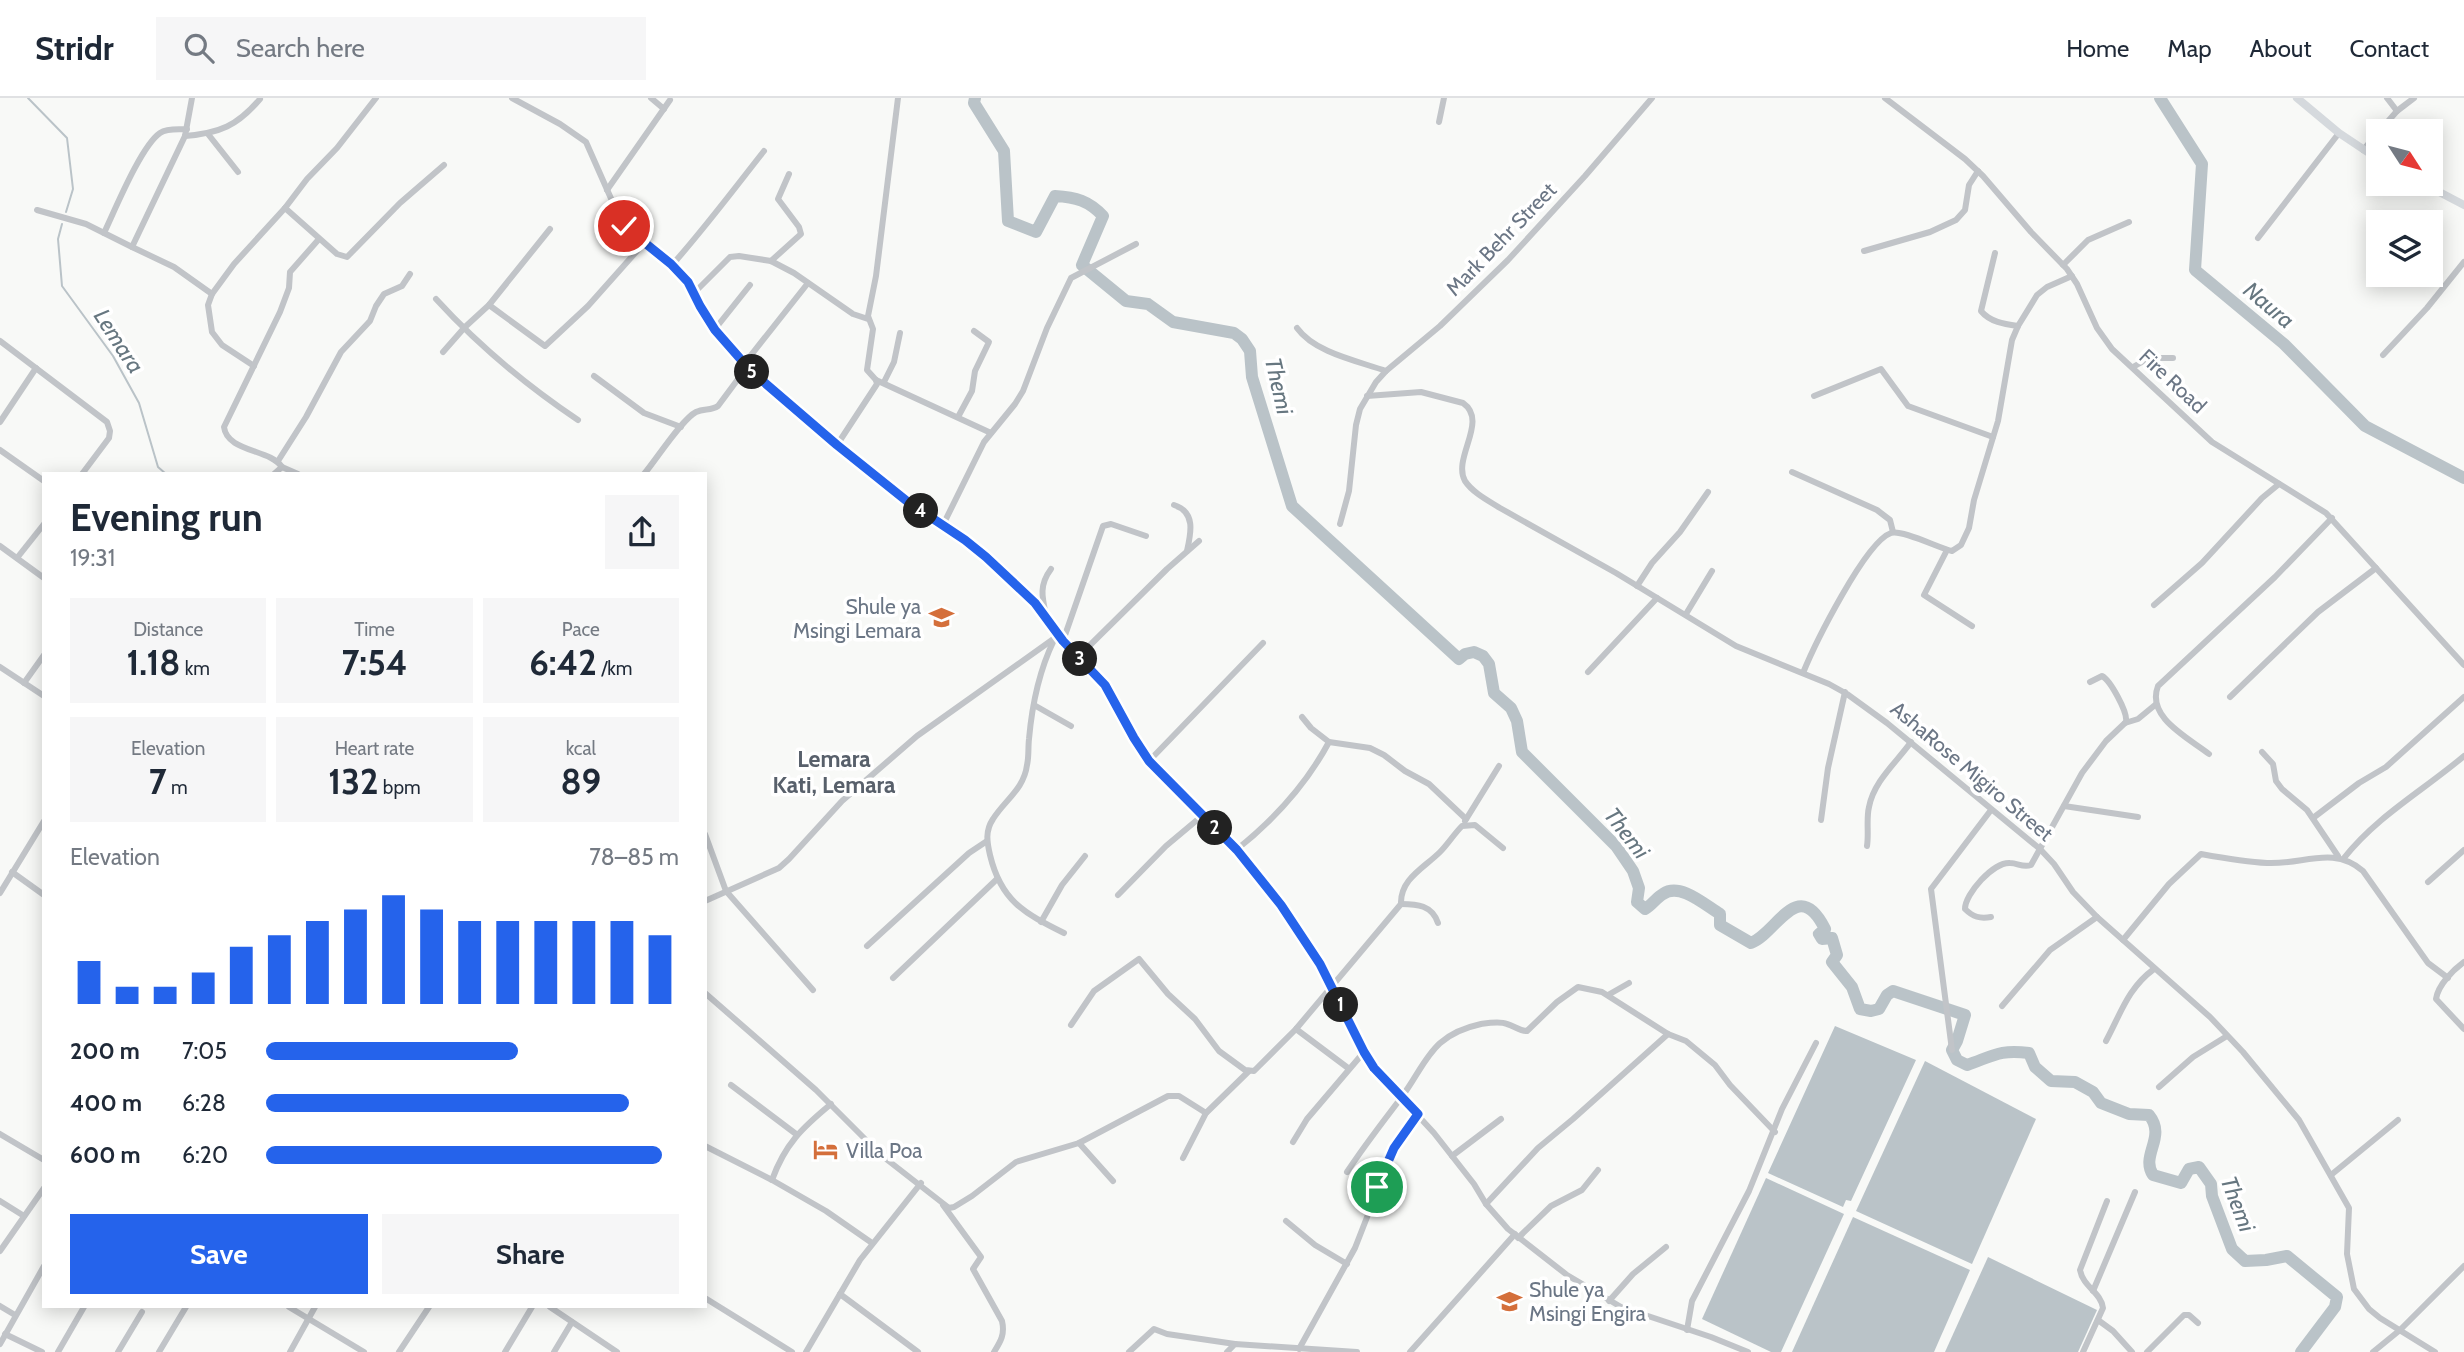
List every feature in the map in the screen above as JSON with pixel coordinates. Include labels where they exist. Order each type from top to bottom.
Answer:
[{"type":"street","points":[[132,247],[186,133],[192,98]]},
{"type":"street","points":[[254,366],[222,345],[212,332],[208,304],[212,294],[234,264],[285,208],[307,178],[337,148],[376,98]]},
{"type":"street","points":[[512,98],[560,124],[586,142],[617,216],[688,282],[715,330],[746,366],[908,502],[1003,571],[1047,617]]},
{"type":"street","points":[[651,98],[664,108]]},
{"type":"street","points":[[898,98],[880,253],[869,319],[873,329],[867,370],[880,381],[991,433]]},
{"type":"street","points":[[1439,122],[1444,98]]},
{"type":"street","name":"Mark Behr Street","points":[[1340,524],[1349,491],[1356,425],[1367,396],[1386,371],[1440,326],[1508,260],[1652,98]]},
{"type":"street","name":"Fire Road","points":[[1885,98],[1978,171],[2072,276],[2102,337],[2112,349],[2212,442],[2308,500],[2332,518],[2464,665]]},
{"type":"street","points":[[2387,98],[2397,111]]},
{"type":"street","points":[[2362,150],[2397,111],[2414,98]]},
{"type":"street","points":[[104,233],[154,139],[167,130],[208,134],[232,125],[260,99]]},
{"type":"street","points":[[607,190],[670,100]]},
{"type":"street","points":[[2302,100],[2339,133],[2366,152]]},
{"type":"street","points":[[2258,238],[2339,133]]},
{"type":"street","points":[[208,134],[238,172]]},
{"type":"street","points":[[672,265],[717,213],[735,185],[764,150]]},
{"type":"street","points":[[285,208],[337,254],[347,257],[400,203],[444,165]]},
{"type":"street","points":[[1864,251],[1930,232],[1955,220],[1965,211],[1969,185],[1978,171]]},
{"type":"street","points":[[771,261],[801,234],[799,227],[778,199],[789,174]]},
{"type":"street","points":[[2443,194],[2464,205]]},
{"type":"street","points":[[37,210],[86,224],[174,267],[212,294]]},
{"type":"street","points":[[2063,265],[2088,240],[2129,222]]},
{"type":"street","points":[[443,352],[489,305],[550,229]]},
{"type":"street","points":[[294,472],[240,445],[229,438],[224,430],[280,313],[289,288],[290,272],[319,239]]},
{"type":"street","points":[[489,305],[545,346],[588,306],[644,243]]},
{"type":"street","points":[[943,525],[978,452],[1023,391],[1071,278],[1136,244]]},
{"type":"street","points":[[1995,253],[1981,311],[1986,317],[2000,323],[2018,326]]},
{"type":"street","points":[[694,293],[730,257],[739,256],[771,261],[853,314],[869,319]]},
{"type":"street","points":[[2383,355],[2464,262]]},
{"type":"street","points":[[275,472],[337,357],[370,321],[383,296],[402,286],[410,274]]},
{"type":"street","points":[[1893,532],[1947,550],[1956,550],[1965,538],[2003,397],[2012,340],[2037,296],[2048,287],[2072,276]]},
{"type":"street","points":[[646,472],[694,413],[713,410],[718,406],[773,326],[808,283]]},
{"type":"street","points":[[715,330],[750,285]]},
{"type":"street","points":[[436,299],[501,363],[554,405],[578,420]]},
{"type":"street","points":[[1297,328],[1322,347],[1386,371]]},
{"type":"street","points":[[958,417],[972,391],[975,371],[989,342],[974,331]]},
{"type":"street","points":[[837,445],[894,362],[900,332]]},
{"type":"street","points":[[0,341],[107,422],[109,438],[84,472]]},
{"type":"street","points":[[2133,367],[2149,358],[2173,358]]},
{"type":"street","points":[[0,422],[36,368]]},
{"type":"street","points":[[1814,396],[1881,369],[1908,406],[1993,437]]},
{"type":"street","points":[[594,376],[644,413],[681,427]]},
{"type":"street","name":"AshaRose Migiro Street","points":[[1367,396],[1421,392],[1463,403],[1472,417],[1462,470],[1465,481],[1477,493],[1686,614],[1736,646],[1845,692],[2040,849],[2097,917],[2203,1010],[2300,1121],[2349,1208],[2347,1254],[2351,1283],[2369,1309],[2435,1352]]},
{"type":"street","points":[[0,450],[42,480]]},
{"type":"street","points":[[1792,472],[1877,510],[1890,520],[1893,532]]},
{"type":"street","points":[[2154,605],[2202,563],[2262,498],[2279,484]]},
{"type":"street","points":[[1637,586],[1708,492]]},
{"type":"street","points":[[1174,505],[1189,514],[1191,531],[1187,551]]},
{"type":"street","points":[[2208,754],[2162,717],[2155,705],[2154,696],[2158,686],[2275,577],[2332,518]]},
{"type":"street","points":[[1064,933],[1041,922],[1012,901],[997,879],[987,834],[992,820],[1014,796],[1025,775],[1034,705],[1042,669],[1059,639],[1103,526],[1111,524],[1146,536]]},
{"type":"street","points":[[17,558],[42,527]]},
{"type":"street","points":[[1803,673],[1817,639],[1842,595],[1878,544],[1893,532]]},
{"type":"street","points":[[1078,657],[1199,541]]},
{"type":"street","points":[[0,546],[42,577]]},
{"type":"street","points":[[1947,550],[1924,596],[1972,626]]},
{"type":"street","points":[[2230,697],[2318,612],[2376,568]]},
{"type":"street","points":[[1051,569],[1042,584],[1041,595],[1047,617],[1059,639],[1111,693],[1149,761],[1237,850],[1298,930],[1320,964],[1374,1068],[1418,1114],[1486,1204],[1516,1236],[1567,1275],[1609,1301],[1633,1313],[1711,1337],[1748,1352]]},
{"type":"street","points":[[1686,614],[1712,571]]},
{"type":"street","points":[[1588,672],[1657,598]]},
{"type":"street","points":[[707,900],[779,868],[842,801],[917,736],[1059,639]]},
{"type":"street","points":[[1149,761],[1263,643]]},
{"type":"street","points":[[24,683],[42,658]]},
{"type":"street","points":[[0,667],[42,695]]},
{"type":"street","points":[[2090,682],[2102,676],[2108,680],[2127,714],[2125,723]]},
{"type":"street","points":[[1821,820],[1828,768],[1845,692]]},
{"type":"street","points":[[2313,818],[2359,783],[2386,767],[2464,696]]},
{"type":"street","points":[[1034,705],[1071,726]]},
{"type":"street","points":[[1991,917],[1976,917],[1965,909],[1966,901],[1984,876],[2002,864],[2024,867],[2031,865],[2095,755],[2125,723],[2137,719],[2155,705]]},
{"type":"street","points":[[1302,717],[1329,742],[1370,748],[1429,784],[1464,822],[1475,825],[1503,848]]},
{"type":"street","points":[[1237,850],[1258,834],[1287,803],[1312,772],[1329,742]]},
{"type":"street","points":[[1867,846],[1871,797],[1911,743]]},
{"type":"street","points":[[2262,752],[2273,764],[2276,781],[2282,789],[2313,818],[2341,857],[2363,871],[2375,884],[2428,963],[2448,978]]},
{"type":"street","points":[[2123,940],[2169,884],[2202,854],[2266,863],[2341,857],[2390,812],[2434,782],[2464,756]]},
{"type":"street","points":[[1183,1158],[1206,1113],[1249,1071],[1261,1066],[1296,1029],[1401,904],[1406,884],[1442,850],[1464,822],[1499,766]]},
{"type":"street","points":[[2064,806],[2138,817]]},
{"type":"street","points":[[1952,1050],[1931,889],[1991,810]]},
{"type":"street","points":[[1118,895],[1166,846],[1203,815]]},
{"type":"street","points":[[0,893],[42,824]]},
{"type":"street","points":[[707,840],[726,891],[813,990]]},
{"type":"street","points":[[867,946],[969,853],[987,841]]},
{"type":"street","points":[[2428,882],[2464,849]]},
{"type":"street","points":[[1041,922],[1062,886],[1085,856]]},
{"type":"street","points":[[12,872],[42,894]]},
{"type":"street","points":[[893,978],[997,879]]},
{"type":"street","points":[[1401,904],[1428,908],[1436,916],[1438,923]]},
{"type":"street","points":[[2002,1006],[2050,950],[2097,917]]},
{"type":"street","points":[[1071,1025],[1094,991],[1139,959],[1168,994],[1195,1019],[1219,1051],[1249,1071]]},
{"type":"street","points":[[2464,962],[2448,978],[2437,993],[2436,999],[2464,1028]]},
{"type":"street","points":[[2106,1041],[2130,992],[2154,969]]},
{"type":"street","points":[[1608,995],[1629,983]]},
{"type":"street","points":[[1347,1172],[1374,1130],[1402,1097],[1428,1055],[1438,1045],[1456,1033],[1481,1024],[1501,1022],[1527,1031],[1563,996],[1578,987],[1594,989],[1608,995],[1668,1034],[1686,1041],[1706,1057],[1774,1132]]},
{"type":"street","points":[[707,995],[831,1104],[881,1155],[949,1208],[1016,1163],[1079,1143],[1173,1095],[1206,1113]]},
{"type":"street","points":[[1296,1029],[1348,1068]]},
{"type":"street","points":[[1486,1204],[1538,1147],[1668,1034]]},
{"type":"street","points":[[2159,1087],[2193,1057],[2227,1036]]},
{"type":"street","points":[[1687,1330],[1692,1301],[1744,1202],[1782,1109],[1816,1043]]},
{"type":"street","points":[[1293,1142],[1307,1119],[1364,1052]]},
{"type":"street","points":[[731,1085],[796,1134]]},
{"type":"street","points":[[772,1180],[796,1134],[831,1104]]},
{"type":"street","points":[[1299,1349],[1347,1264],[1374,1203],[1377,1187],[1389,1159],[1418,1114]]},
{"type":"street","points":[[1452,1156],[1501,1119]]},
{"type":"street","points":[[2331,1175],[2398,1120]]},
{"type":"street","points":[[0,1134],[42,1159]]},
{"type":"street","points":[[1079,1143],[1113,1181]]},
{"type":"street","points":[[707,1147],[772,1180],[872,1243]]},
{"type":"street","points":[[1410,1352],[1516,1236],[1550,1206],[1582,1189],[1598,1170]]},
{"type":"street","points":[[806,1352],[872,1243],[920,1183]]},
{"type":"street","points":[[0,1251],[42,1191]]},
{"type":"street","points":[[2093,1291],[2135,1192]]},
{"type":"street","points":[[2083,1352],[2103,1304],[2082,1281],[2080,1270],[2106,1200]]},
{"type":"street","points":[[0,1201],[24,1216]]},
{"type":"street","points":[[942,1203],[981,1257],[973,1269],[1002,1321],[1004,1330],[994,1352]]},
{"type":"street","points":[[1286,1221],[1315,1245],[1347,1264]]},
{"type":"street","points":[[1609,1301],[1633,1274],[1666,1247]]},
{"type":"street","points":[[2373,1352],[2400,1330],[2464,1266]]},
{"type":"street","points":[[0,1344],[42,1269]]},
{"type":"street","points":[[840,1294],[918,1352]]},
{"type":"street","points":[[707,1299],[792,1352]]},
{"type":"street","points":[[0,1306],[15,1315]]},
{"type":"street","points":[[58,1352],[83,1308]]},
{"type":"street","points":[[159,1352],[185,1308]]},
{"type":"street","points":[[291,1308],[364,1352]]},
{"type":"street","points":[[290,1352],[314,1308]]},
{"type":"street","points":[[399,1352],[428,1308]]},
{"type":"street","points":[[505,1352],[531,1308]]},
{"type":"street","points":[[551,1308],[617,1352]]},
{"type":"street","points":[[118,1352],[142,1311]]},
{"type":"street","points":[[2147,1352],[2184,1315],[2189,1315],[2198,1324]]},
{"type":"street","points":[[2098,1320],[2113,1331],[2132,1352]]},
{"type":"street","points":[[554,1352],[572,1322]]},
{"type":"street","points":[[1129,1352],[1154,1329],[1167,1334],[1235,1344],[1357,1352]]},
{"type":"street","points":[[5,1334],[42,1352]]},
{"type":"street","points":[[1227,1352],[1235,1344]]},
{"type":"shaded area","points":[[1835,1026],[1916,1060],[1851,1201],[1846,1200],[1843,1207],[1768,1173]]},
{"type":"shaded area","points":[[1925,1061],[2036,1119],[1972,1264],[1856,1211]]},
{"type":"shaded area","points":[[1766,1178],[1844,1214],[1781,1352],[1771,1352],[1702,1319]]},
{"type":"shaded area","points":[[1853,1217],[1970,1270],[1934,1352],[1792,1352]]},
{"type":"shaded area","points":[[1988,1257],[2097,1310],[2078,1352],[1945,1352]]},
{"type":"waterway","name":"Lemara","points":[[28,98],[67,138],[73,189],[66,212]]},
{"type":"waterway","name":"Themi","points":[[975,98],[974,103],[1004,151],[1008,221],[1036,232],[1055,196],[1087,203],[1103,216],[1082,265],[1126,301],[1148,304],[1173,322],[1234,333],[1242,339],[1250,351],[1252,377],[1292,506],[1459,659],[1474,652],[1483,656],[1489,664],[1494,693],[1511,708],[1517,721],[1522,752],[1616,846],[1633,871],[1639,888],[1637,902],[1645,909],[1670,891],[1685,893],[1720,914],[1720,925],[1751,943],[1788,912],[1797,907],[1806,907],[1815,914],[1825,929],[1819,934],[1822,939],[1832,938],[1837,955],[1832,962],[1852,987],[1860,1009],[1879,1009],[1887,995],[1893,991],[1965,1015],[1952,1050],[1957,1060],[1967,1065],[2003,1053],[2029,1053],[2035,1067],[2051,1081],[2075,1082],[2093,1092],[2101,1103],[2129,1114],[2149,1115],[2155,1131],[2149,1160],[2153,1175],[2181,1183],[2189,1169],[2199,1167],[2211,1184],[2212,1196],[2232,1249],[2245,1261],[2287,1256],[2337,1297],[2335,1307],[2301,1352]]},
{"type":"waterway","name":"Naura","points":[[2160,98],[2202,164],[2195,270],[2284,344],[2365,426],[2464,478]]},
{"type":"waterway","name":"Lemara","points":[[62,224],[58,239],[62,286],[113,356],[139,403],[158,467],[164,472]]},
{"type":"place","name":"Shule ya Msingi Lemara","points":[[941,618]]},
{"type":"place","name":"Villa Poa","points":[[826,1150]]},
{"type":"place","name":"Shule ya Msingi Engira","points":[[1509,1301]]},
{"type":"district","name":"Lemara Kati, Lemara","points":[[834,772]]},
{"type":"route","points":[[624,226],[671,264],[688,282],[715,330],[751,371],[908,502],[965,540],[1019,586],[1047,617],[1063,641],[1111,693],[1149,761],[1237,850],[1281,905],[1320,964],[1374,1068],[1418,1114],[1394,1148],[1377,1187]]}]
